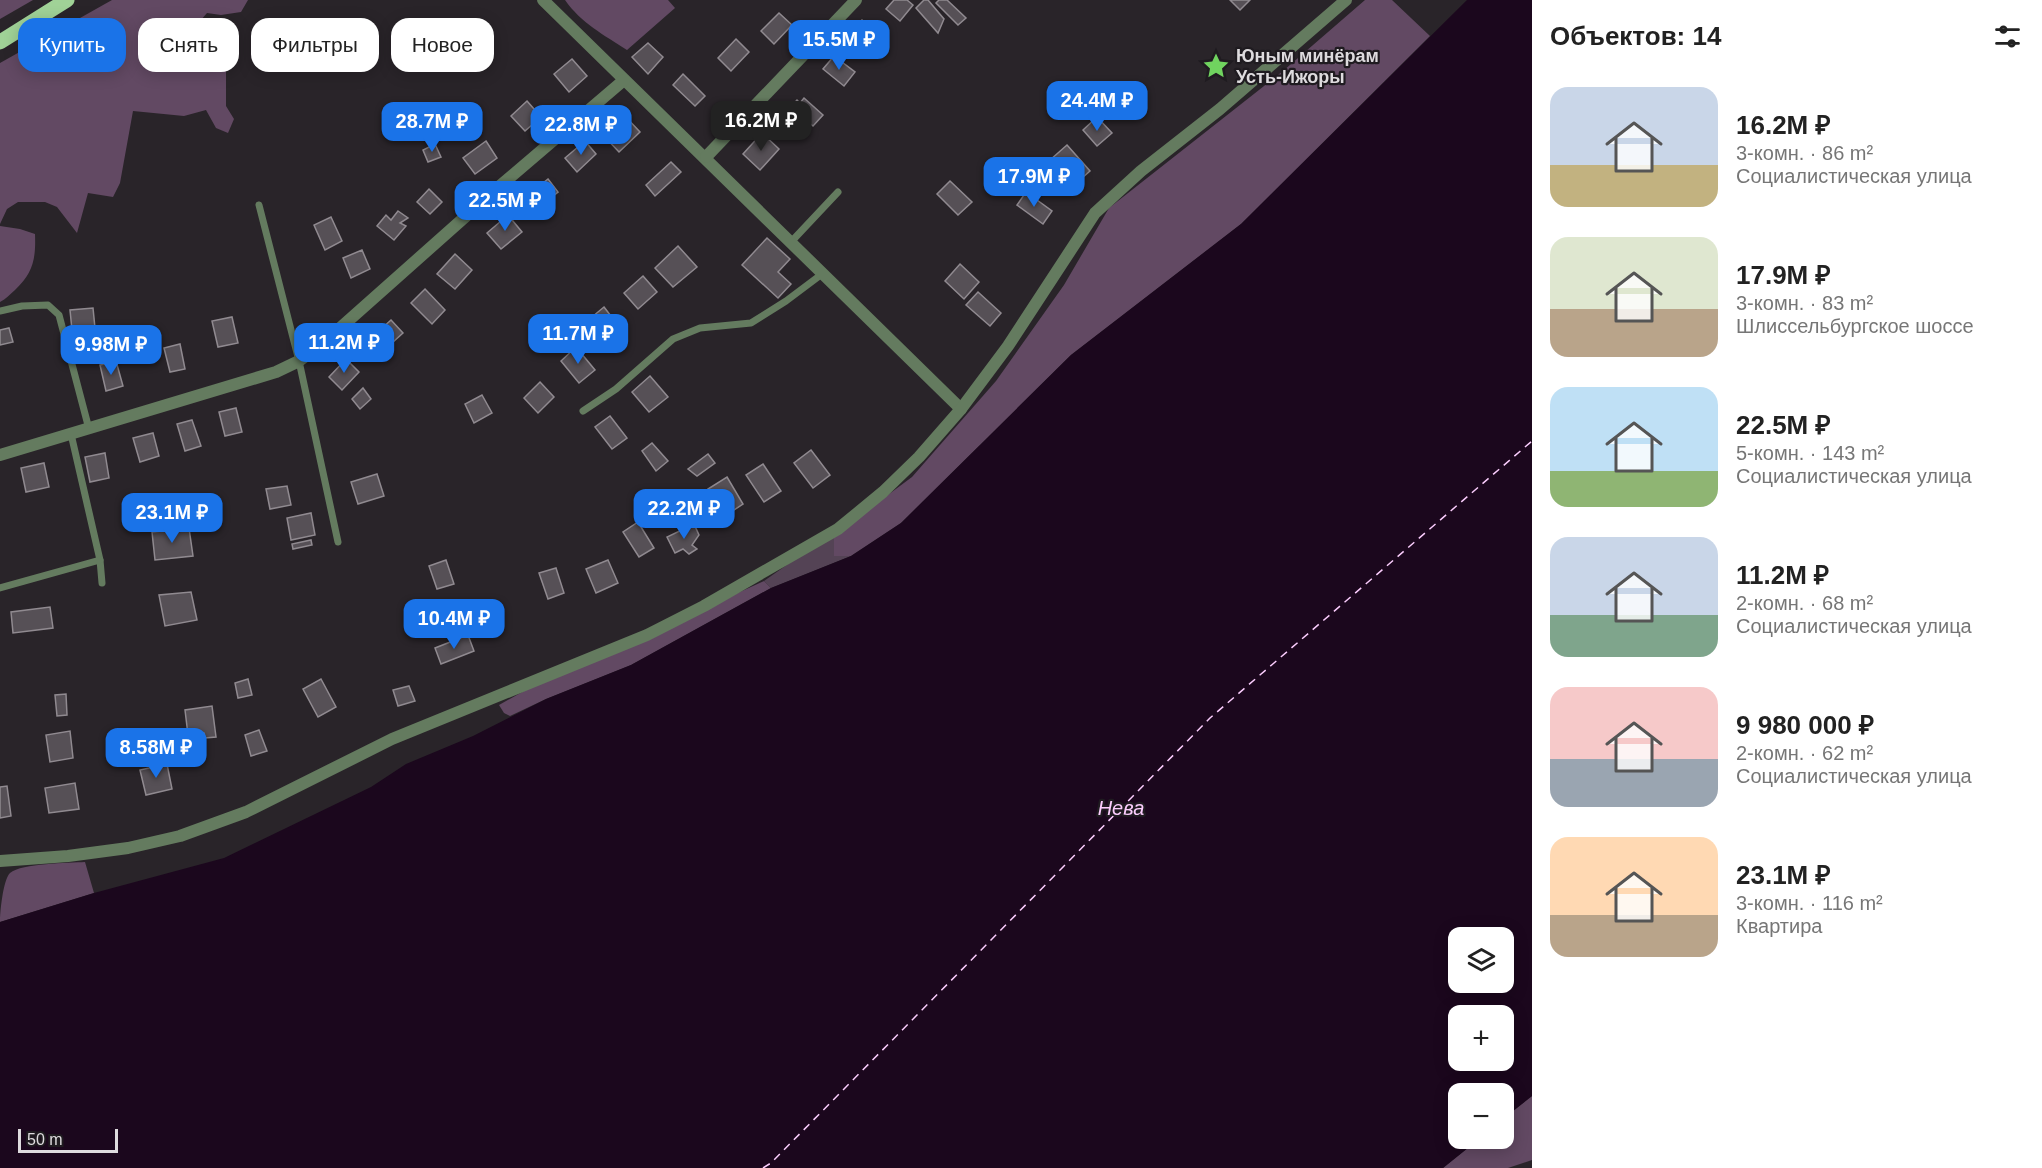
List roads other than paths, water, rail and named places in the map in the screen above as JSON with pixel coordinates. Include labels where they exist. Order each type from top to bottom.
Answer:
[{"type":"main road","points":[[0,42],[66,0]]},
{"type":"street","points":[[543,0],[961,408]]},
{"type":"street","points":[[706,157],[856,0]]},
{"type":"street","points":[[0,861],[68,856],[128,848],[180,836],[246,812],[392,740],[647,635],[774,567],[838,529],[883,492],[919,458],[961,408],[1008,346],[1095,213],[1141,171],[1220,109],[1346,0]]},
{"type":"street","points":[[0,455],[276,372],[299,361],[321,345],[501,185],[624,80]]},
{"type":"lane","points":[[791,242],[838,192]]},
{"type":"lane","points":[[260,206],[299,361],[338,542]]},
{"type":"lane","points":[[583,411],[616,389],[673,339],[700,328],[751,323],[822,274]]},
{"type":"lane","points":[[0,311],[22,306],[48,305],[59,315],[89,429]]},
{"type":"lane","points":[[71,434],[100,560],[102,583]]},
{"type":"lane","points":[[0,588],[100,560]]},
{"type":"water","name":"Нева","points":[[1467,0],[1532,0],[1532,1096],[1514,1110],[1514,1083],[1448,1083],[1448,1149],[1467,1149],[1443,1168],[0,1168],[0,922],[94,893],[224,858],[371,787],[406,764],[473,736],[546,699],[631,665],[771,588],[851,556],[901,523],[1071,355],[1241,224]]},
{"type":"place","name":"Юным минёрам Усть-Ижоры","points":[[1216,66]]}]
